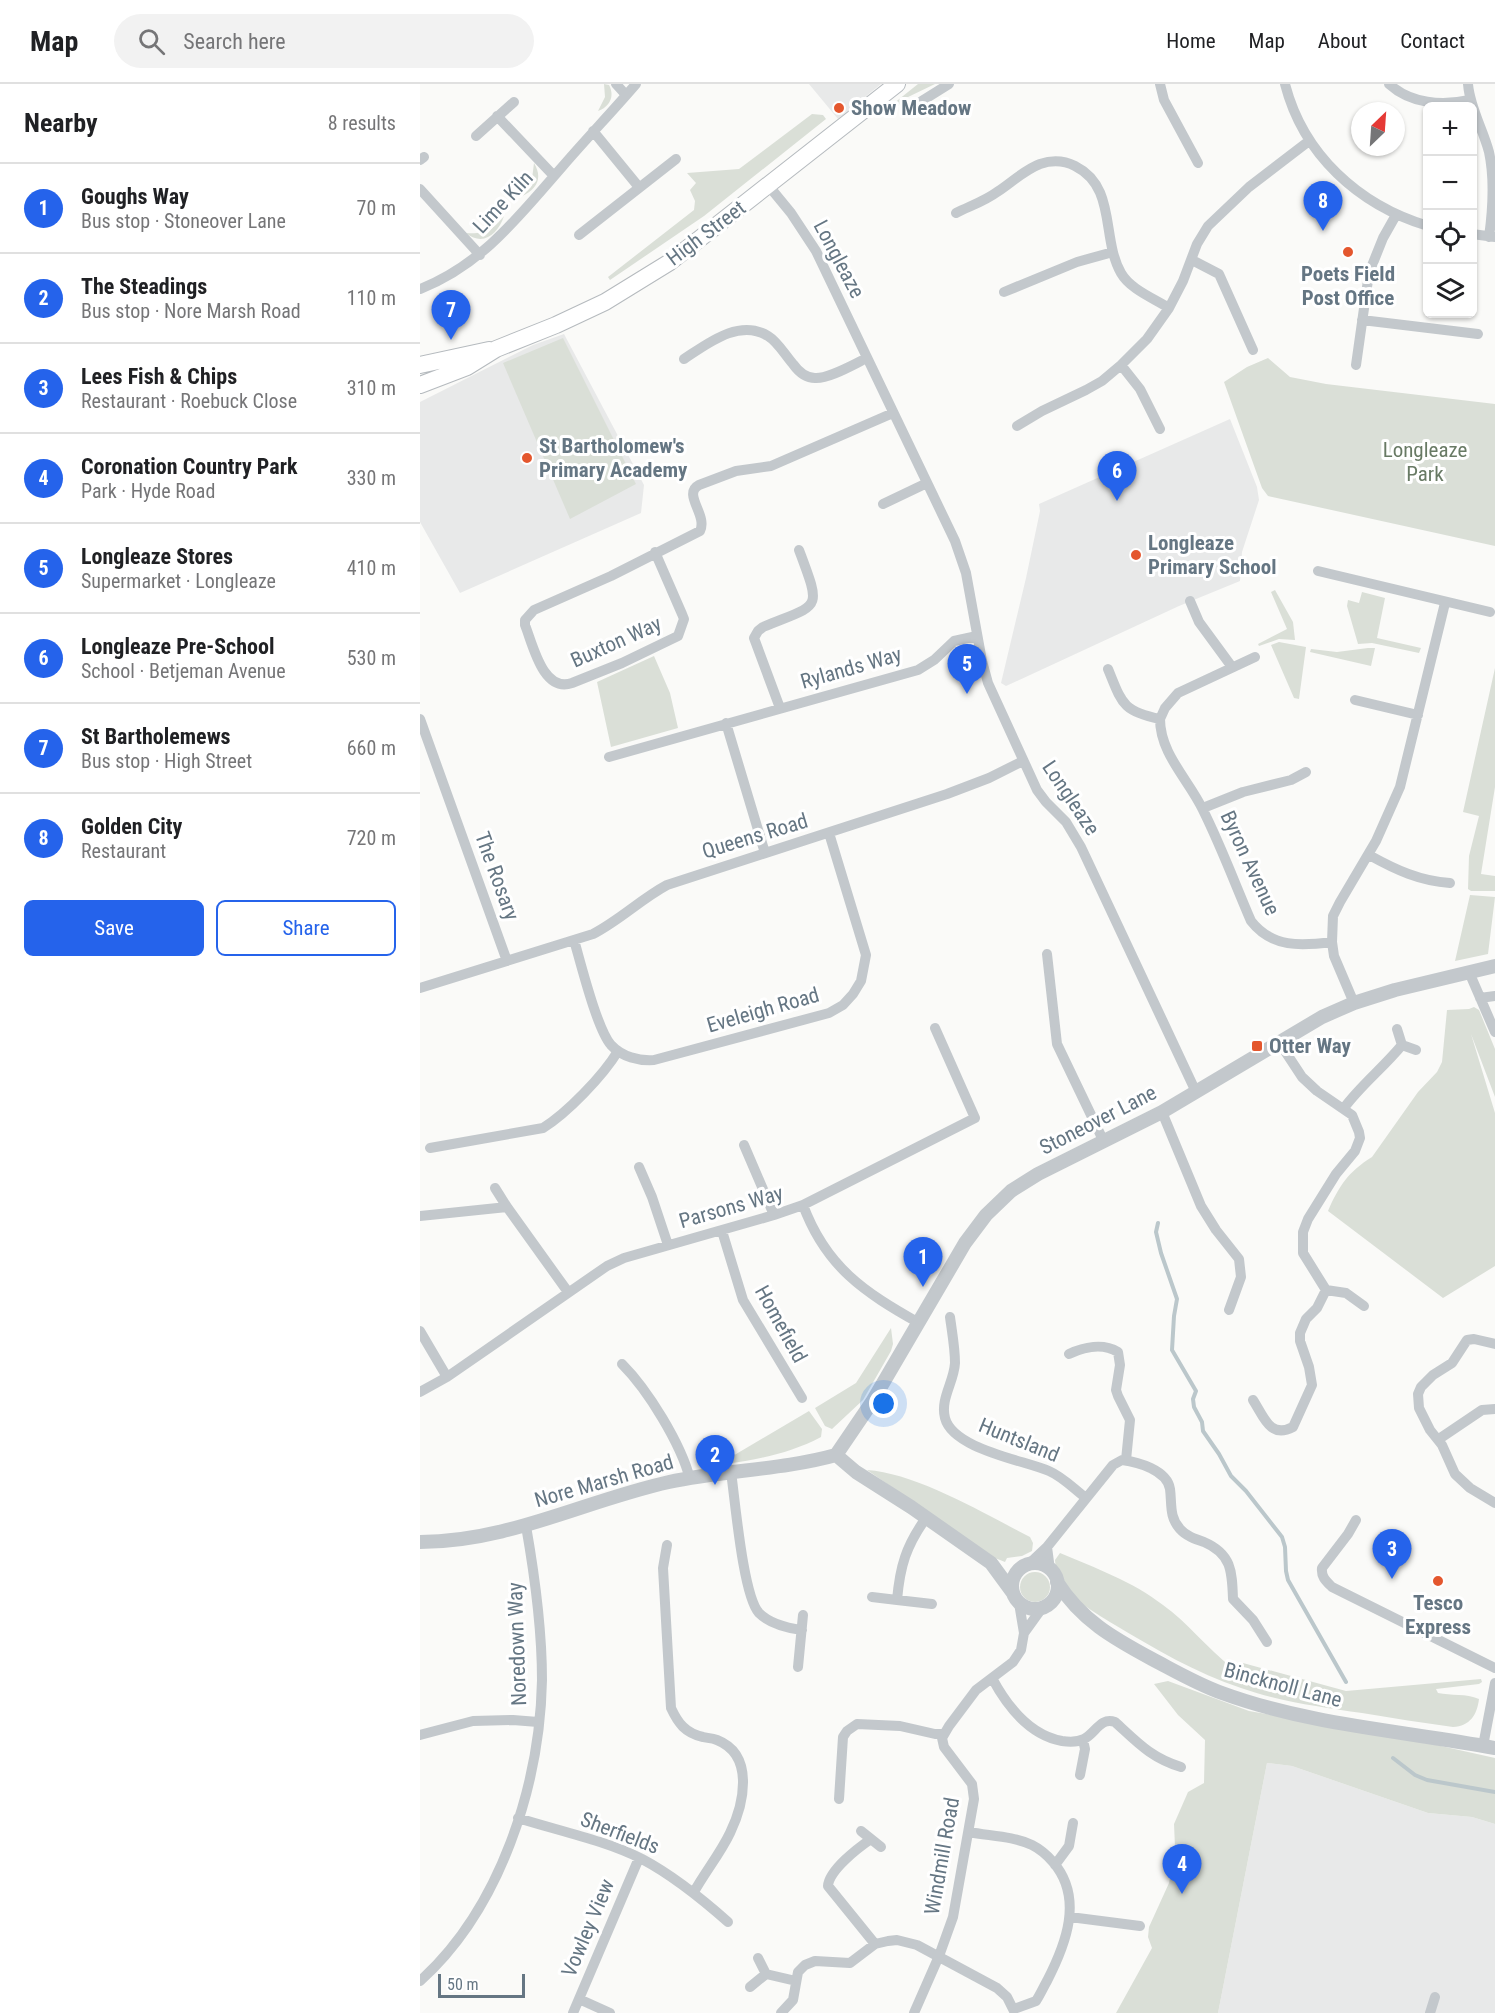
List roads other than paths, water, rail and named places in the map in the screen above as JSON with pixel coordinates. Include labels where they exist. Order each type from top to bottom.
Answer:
[{"type":"main road","name":"High Street","points":[[420,385],[467,367],[496,349],[605,302],[670,262],[897,84]]},
{"type":"main road","name":"High Street","points":[[420,365],[496,349]]},
{"type":"street","points":[[615,84],[626,95]]},
{"type":"street","name":"Lime Kiln","points":[[420,289],[448,277],[480,255],[519,217],[636,84]]},
{"type":"street","points":[[909,110],[949,84]]},
{"type":"street","points":[[1160,84],[1164,100],[1198,163]]},
{"type":"street","points":[[1285,84],[1297,120],[1326,163],[1369,200],[1396,215],[1423,224]]},
{"type":"street","points":[[1389,84],[1396,90],[1432,103],[1443,105],[1470,100]]},
{"type":"street","points":[[1468,84],[1470,100],[1484,133],[1494,178],[1492,237],[1477,235]]},
{"type":"street","points":[[476,136],[513,102]]},
{"type":"street","name":"Lime Kiln","points":[[497,117],[554,176]]},
{"type":"street","points":[[1484,133],[1495,129]]},
{"type":"street","points":[[593,131],[638,186]]},
{"type":"street","points":[[1017,426],[1094,386],[1121,365],[1147,339],[1169,308],[1183,281],[1197,244],[1208,226],[1249,187],[1309,141]]},
{"type":"street","points":[[579,235],[638,186],[676,159]]},
{"type":"street","points":[[956,213],[995,194],[1028,170],[1048,162],[1064,162],[1083,171],[1100,190],[1113,252],[1124,278],[1169,308]]},
{"type":"street","name":"Longleaze","points":[[768,185],[791,213],[816,251],[955,541],[964,566],[988,683],[1041,796],[1066,822],[1081,847],[1196,1092]]},
{"type":"street","name":"Lime Kiln","points":[[420,189],[480,255]]},
{"type":"street","points":[[1356,365],[1369,273],[1383,238],[1396,215]]},
{"type":"street","points":[[1004,292],[1077,262],[1113,252]]},
{"type":"street","points":[[1192,260],[1219,274],[1253,350]]},
{"type":"street","points":[[1362,320],[1478,334]]},
{"type":"street","points":[[684,359],[725,334],[746,330],[769,336],[795,368],[817,379],[867,358]]},
{"type":"street","points":[[1121,365],[1140,389],[1160,429]]},
{"type":"street","name":"Buxton Way","points":[[655,552],[684,619],[678,636],[622,663],[572,683],[566,685],[553,682],[545,673],[525,625],[534,610],[611,576],[655,552],[700,531],[703,522],[693,497],[694,487],[736,471],[771,466],[893,413]]},
{"type":"street","points":[[883,504],[927,483]]},
{"type":"street","points":[[780,708],[754,638],[763,627],[806,609],[813,603],[814,593],[799,550]]},
{"type":"street","points":[[1318,571],[1490,612]]},
{"type":"street","points":[[1190,601],[1199,622],[1232,666]]},
{"type":"street","points":[[1354,1003],[1340,972],[1332,942],[1332,924],[1336,909],[1369,855],[1400,787],[1445,603]]},
{"type":"street","name":"Rylands Way","points":[[609,757],[918,670],[934,660],[954,641],[977,636]]},
{"type":"street","points":[[1108,669],[1124,705],[1137,714],[1160,719],[1165,708],[1178,693],[1255,657]]},
{"type":"street","points":[[1355,700],[1418,715]]},
{"type":"street","name":"The Rosary","points":[[420,719],[507,961]]},
{"type":"street","name":"Byron Avenue","points":[[1160,719],[1160,728],[1167,749],[1203,808],[1251,921],[1269,937],[1289,944],[1300,946],[1332,942]]},
{"type":"street","points":[[726,723],[765,853]]},
{"type":"street","name":"Queens Road","points":[[507,961],[601,930],[647,896],[667,885],[964,788],[1023,761]]},
{"type":"street","name":"Byron Avenue","points":[[1203,808],[1243,792],[1291,780],[1306,772]]},
{"type":"street","name":"Eveleigh Road","points":[[618,1051],[638,1060],[654,1059],[816,1017],[838,1008],[848,1000],[861,981],[866,955],[829,833]]},
{"type":"street","points":[[1369,855],[1420,879],[1450,883]]},
{"type":"street","points":[[430,1148],[543,1128],[555,1120],[604,1072],[618,1051],[605,1036],[574,940]]},
{"type":"street","points":[[1047,954],[1057,1044],[1104,1142]]},
{"type":"street","points":[[420,988],[507,961]]},
{"type":"street","name":"Stoneover Lane","points":[[836,1455],[872,1402],[965,1243],[996,1204],[1024,1182],[1162,1112],[1322,1017],[1354,1003],[1395,990],[1495,966]]},
{"type":"street","points":[[1469,972],[1495,1032]]},
{"type":"street","points":[[1480,998],[1495,996]]},
{"type":"street","name":"Parsons Way","points":[[420,1392],[447,1377],[607,1266],[624,1258],[722,1231],[803,1205],[975,1118],[935,1029]]},
{"type":"street","points":[[1397,1029],[1402,1045]]},
{"type":"street","points":[[1279,1042],[1309,1084],[1344,1108],[1356,1121],[1360,1138],[1308,1219],[1302,1238],[1303,1252],[1326,1290]]},
{"type":"street","points":[[1344,1108],[1367,1079],[1386,1064],[1402,1045]]},
{"type":"street","points":[[1402,1045],[1416,1050]]},
{"type":"street","points":[[1162,1112],[1201,1206],[1239,1259],[1241,1277],[1229,1310]]},
{"type":"street","points":[[744,1145],[774,1215]]},
{"type":"street","points":[[639,1167],[668,1245]]},
{"type":"street","points":[[495,1188],[568,1292]]},
{"type":"street","points":[[803,1205],[810,1224],[821,1242],[847,1275],[882,1303],[919,1323]]},
{"type":"street","points":[[420,1216],[507,1207]]},
{"type":"street","name":"Homefield","points":[[722,1231],[743,1300],[802,1398]]},
{"type":"street","points":[[1326,1290],[1346,1293],[1364,1306]]},
{"type":"street","points":[[1253,1400],[1274,1430],[1280,1431],[1293,1427],[1312,1385],[1300,1333],[1306,1319],[1317,1308],[1326,1290]]},
{"type":"street","name":"Huntsland","points":[[950,1317],[955,1362],[944,1410],[945,1420],[951,1430],[960,1437],[1001,1457],[1051,1472],[1086,1498]]},
{"type":"street","points":[[420,1331],[447,1377]]},
{"type":"street","points":[[1495,1344],[1474,1339],[1467,1340],[1452,1363],[1433,1375],[1421,1387],[1418,1394],[1419,1408],[1430,1430],[1439,1439],[1455,1474],[1470,1488],[1495,1503]]},
{"type":"street","points":[[1069,1354],[1080,1348],[1094,1347],[1111,1348],[1118,1352],[1120,1365],[1116,1390],[1130,1420],[1126,1460]]},
{"type":"street","points":[[622,1364],[639,1381],[685,1459],[690,1479]]},
{"type":"street","points":[[639,1381],[649,1373]]},
{"type":"street","points":[[1439,1439],[1482,1410],[1495,1409]]},
{"type":"street","points":[[836,1455],[856,1472],[991,1563],[1016,1598],[1032,1609],[1045,1606]]},
{"type":"street","name":"Nore Marsh Road","points":[[420,1542],[454,1541],[526,1526],[621,1494],[690,1479],[796,1464],[836,1455]]},
{"type":"street","points":[[839,1799],[843,1737],[853,1726],[857,1724],[900,1726],[944,1734],[976,1690],[1013,1662],[1021,1650],[1024,1634],[1013,1579],[1047,1547],[1113,1465],[1122,1460],[1155,1471],[1168,1481],[1171,1512],[1178,1527],[1184,1533],[1211,1545],[1222,1555],[1231,1570],[1233,1599],[1253,1620],[1267,1642]]},
{"type":"street","points":[[731,1472],[744,1569],[754,1604],[758,1612],[766,1618],[779,1625],[802,1630]]},
{"type":"street","points":[[897,1600],[903,1558],[908,1545],[926,1518]]},
{"type":"street","points":[[1356,1520],[1322,1568],[1321,1574],[1324,1580],[1332,1587],[1495,1668]]},
{"type":"street","name":"Noredown Way","points":[[420,1981],[464,1932],[483,1902],[500,1868],[519,1818],[530,1776],[542,1681],[536,1579],[526,1526]]},
{"type":"street","points":[[667,1545],[663,1568],[671,1708],[678,1722],[687,1732],[716,1739],[728,1746],[740,1759],[744,1773],[739,1806],[731,1832],[694,1892]]},
{"type":"street","points":[[1024,1634],[1056,1595],[1057,1582],[1050,1570],[1047,1547]]},
{"type":"street","points":[[991,1563],[1026,1566],[1040,1564],[1050,1570]]},
{"type":"street","name":"Bincknoll Lane","points":[[1057,1582],[1080,1612],[1104,1631],[1137,1651],[1208,1687],[1279,1709],[1340,1722],[1489,1747]]},
{"type":"street","points":[[872,1597],[932,1604]]},
{"type":"street","name":"Bincknoll Lane","points":[[1045,1606],[1063,1606],[1080,1612]]},
{"type":"street","points":[[798,1667],[803,1615]]},
{"type":"street","points":[[992,1678],[1005,1699],[1025,1724],[1036,1733],[1062,1741],[1083,1740],[1100,1724],[1111,1721],[1153,1756],[1163,1762],[1181,1767]]},
{"type":"street","points":[[1489,1747],[1495,1683]]},
{"type":"street","points":[[420,1735],[473,1721],[538,1722]]},
{"type":"street","name":"Windmill Road","points":[[914,2013],[953,1917],[974,1799],[974,1791],[968,1778],[944,1747],[944,1734]]},
{"type":"street","points":[[1080,1775],[1085,1749],[1083,1740]]},
{"type":"street","name":"Sherfields","points":[[519,1818],[614,1847],[639,1858],[694,1892],[728,1922]]},
{"type":"street","points":[[1055,1865],[1069,1846],[1073,1823]]},
{"type":"street","points":[[861,1831],[881,1847]]},
{"type":"street","points":[[781,2013],[793,2000],[801,1968],[809,1963],[821,1961],[850,1963],[874,1944],[897,1940],[917,1945],[997,1988],[1007,1997],[1014,2011],[1031,2004],[1039,1997],[1061,1952],[1070,1917],[1067,1886],[1055,1865],[1032,1845],[969,1832]]},
{"type":"street","points":[[871,1839],[834,1871],[829,1878],[828,1886],[874,1944]]},
{"type":"street","name":"Vowley View","points":[[573,2013],[639,1858]]},
{"type":"street","points":[[1070,1917],[1140,1926]]},
{"type":"street","points":[[758,1958],[766,1974]]},
{"type":"street","points":[[766,1974],[796,1981]]},
{"type":"street","points":[[750,1987],[766,1974]]},
{"type":"street","points":[[1430,2013],[1435,1996]]},
{"type":"street","points":[[579,1999],[610,2013]]},
{"type":"waterway","points":[[1158,1223],[1156,1232],[1161,1253],[1177,1299],[1172,1350],[1196,1391],[1193,1399],[1194,1407],[1202,1422],[1203,1431],[1231,1476],[1246,1491],[1282,1537],[1288,1580],[1346,1682]]},
{"type":"waterway","points":[[1393,1758],[1415,1775],[1427,1780],[1495,1792]]},
{"type":"place","name":"Show Meadow","points":[[839,108]]},
{"type":"place","name":"Golden City","points":[[1323,231]]},
{"type":"place","name":"Poets Field Post Office","points":[[1348,252]]},
{"type":"place","name":"St Bartholemews","points":[[451,340]]},
{"type":"place","name":"St Bartholomew's Primary Academy","points":[[527,458]]},
{"type":"place","name":"Longleaze Pre-School","points":[[1117,501]]},
{"type":"place","name":"Longleaze Primary School","points":[[1136,555]]},
{"type":"place","name":"Longleaze Stores","points":[[967,694]]},
{"type":"place","name":"Otter Way","points":[[1257,1046]]},
{"type":"place","name":"Goughs Way","points":[[923,1287]]},
{"type":"place","name":"The Steadings","points":[[715,1485]]},
{"type":"place","name":"Lees Fish & Chips","points":[[1392,1579]]},
{"type":"place","name":"Tesco Express","points":[[1438,1581]]},
{"type":"place","name":"Coronation Country Park","points":[[1182,1894]]},
{"type":"park label","name":"Longleaze Park","points":[[1425,462]]}]
